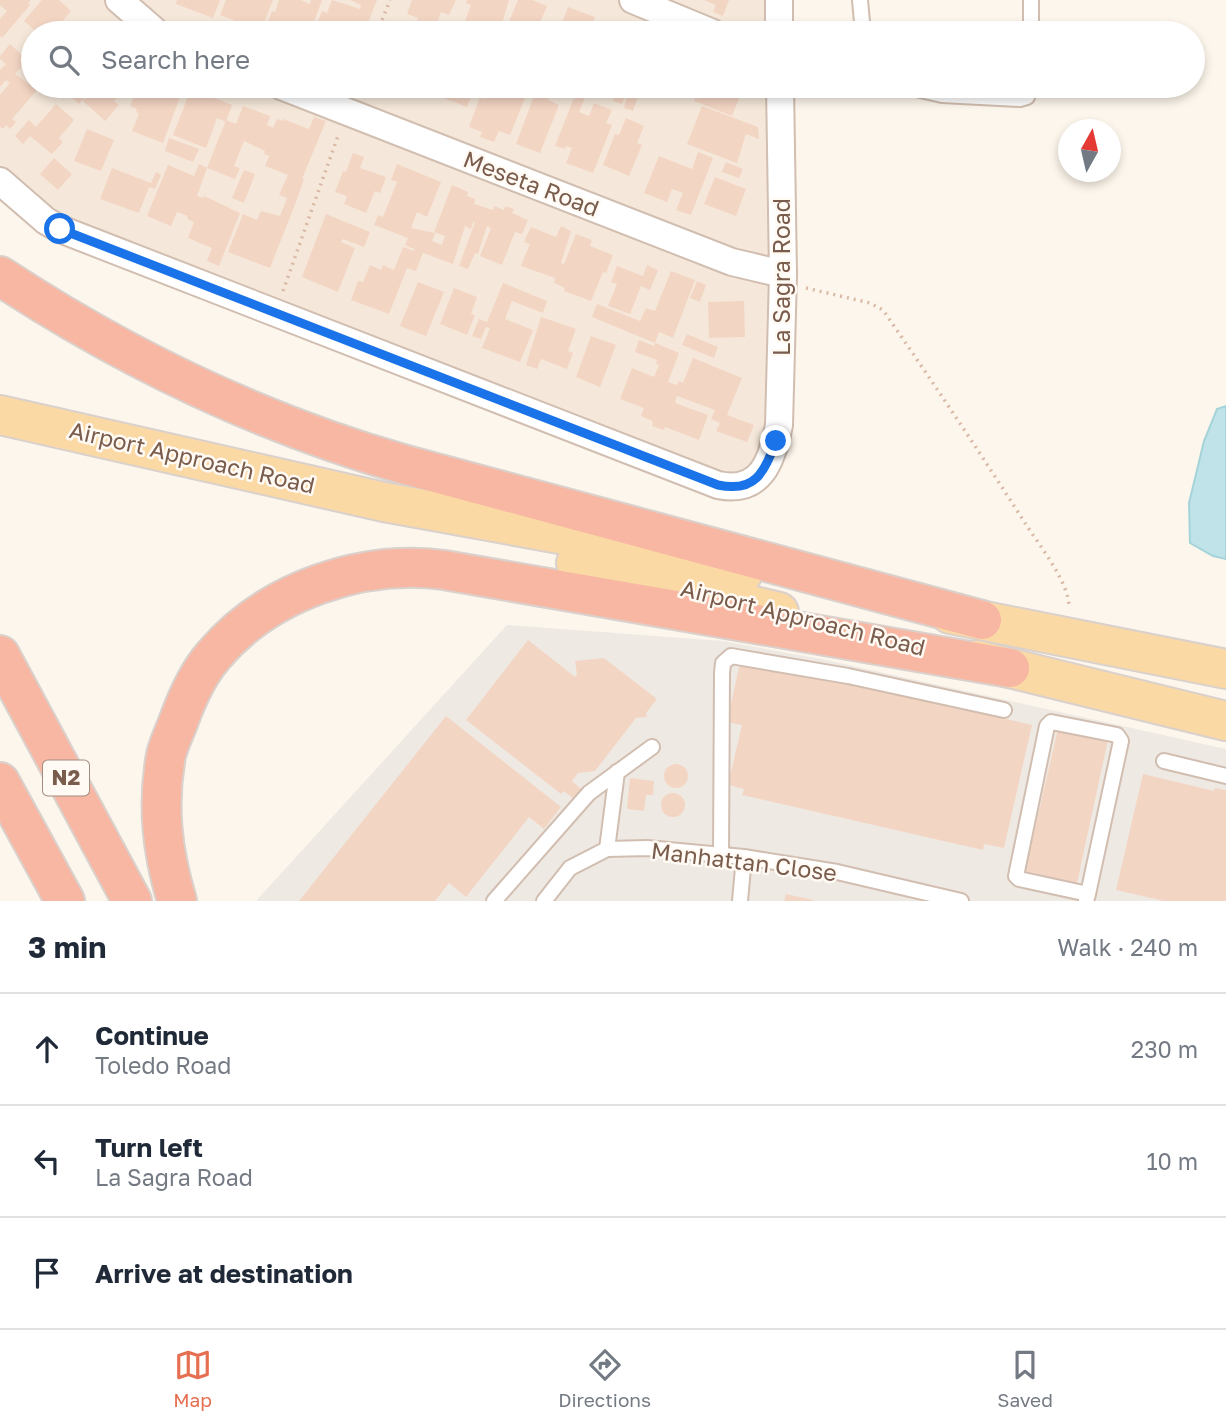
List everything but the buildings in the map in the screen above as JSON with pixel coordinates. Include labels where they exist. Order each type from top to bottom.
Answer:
[{"type":"highway","points":[[0,276],[80,325],[154,365],[240,405],[338,443],[406,465],[982,620]]},
{"type":"highway","points":[[177,901],[165,861],[161,807],[167,753],[185,703],[214,655],[256,616],[298,591],[351,575],[403,568],[432,568],[1010,668]]},
{"type":"highway","name":"N2","points":[[0,655],[132,901]]},
{"type":"highway","name":"N2","points":[[0,782],[65,901]]},
{"type":"main road","name":"Airport Approach Road","points":[[0,415],[384,502],[587,538],[825,592],[982,620],[1226,669]]},
{"type":"main road","name":"Airport Approach Road","points":[[384,502],[576,563],[1226,721]]},
{"type":"street","points":[[119,0],[143,21]]},
{"type":"street","points":[[633,0],[684,21]]},
{"type":"street","points":[[779,0],[779,21]]},
{"type":"street","name":"Meseta Road","points":[[313,98],[783,280]]},
{"type":"street","name":"La Sagra Road","points":[[275,312],[718,485],[734,488],[745,486],[754,481],[766,467],[779,425],[783,280],[780,98]]},
{"type":"street","points":[[0,181],[51,225],[275,312]]},
{"type":"lane","points":[[860,0],[862,21]]},
{"type":"lane","points":[[1031,0],[1031,21]]},
{"type":"lane","points":[[1000,98],[1024,98]]},
{"type":"lane","points":[[722,855],[722,673],[723,663],[731,656],[848,676],[1004,710]]},
{"type":"lane","points":[[1051,722],[1121,738],[1087,897],[1016,876],[1047,726],[1051,722]]},
{"type":"lane","points":[[494,901],[577,806],[652,747]]},
{"type":"lane","points":[[1164,761],[1226,776]]},
{"type":"lane","points":[[607,849],[617,772]]},
{"type":"lane","name":"Manhattan Close","points":[[544,901],[570,868],[607,849],[647,848],[744,857],[837,872],[938,898],[961,901]]},
{"type":"lane","points":[[740,901],[744,857]]},
{"type":"path","points":[[382,21],[390,0]]},
{"type":"path","points":[[275,312],[347,111]]},
{"type":"path","points":[[783,280],[870,303],[883,310],[964,426],[1051,564],[1067,591],[1069,612]]},
{"type":"shaded area","points":[[0,0],[783,0],[783,21],[21,21],[21,98],[784,98],[786,407],[748,491],[53,226],[0,180]]},
{"type":"shaded area","points":[[507,625],[723,641],[826,660],[1226,749],[1226,901],[256,901]]},
{"type":"water","points":[[1226,406],[1226,559],[1213,556],[1190,543],[1189,503],[1204,441],[1217,409]]},
{"type":"route","points":[[60,229],[718,485],[734,488],[754,481],[766,467],[776,441]]}]
